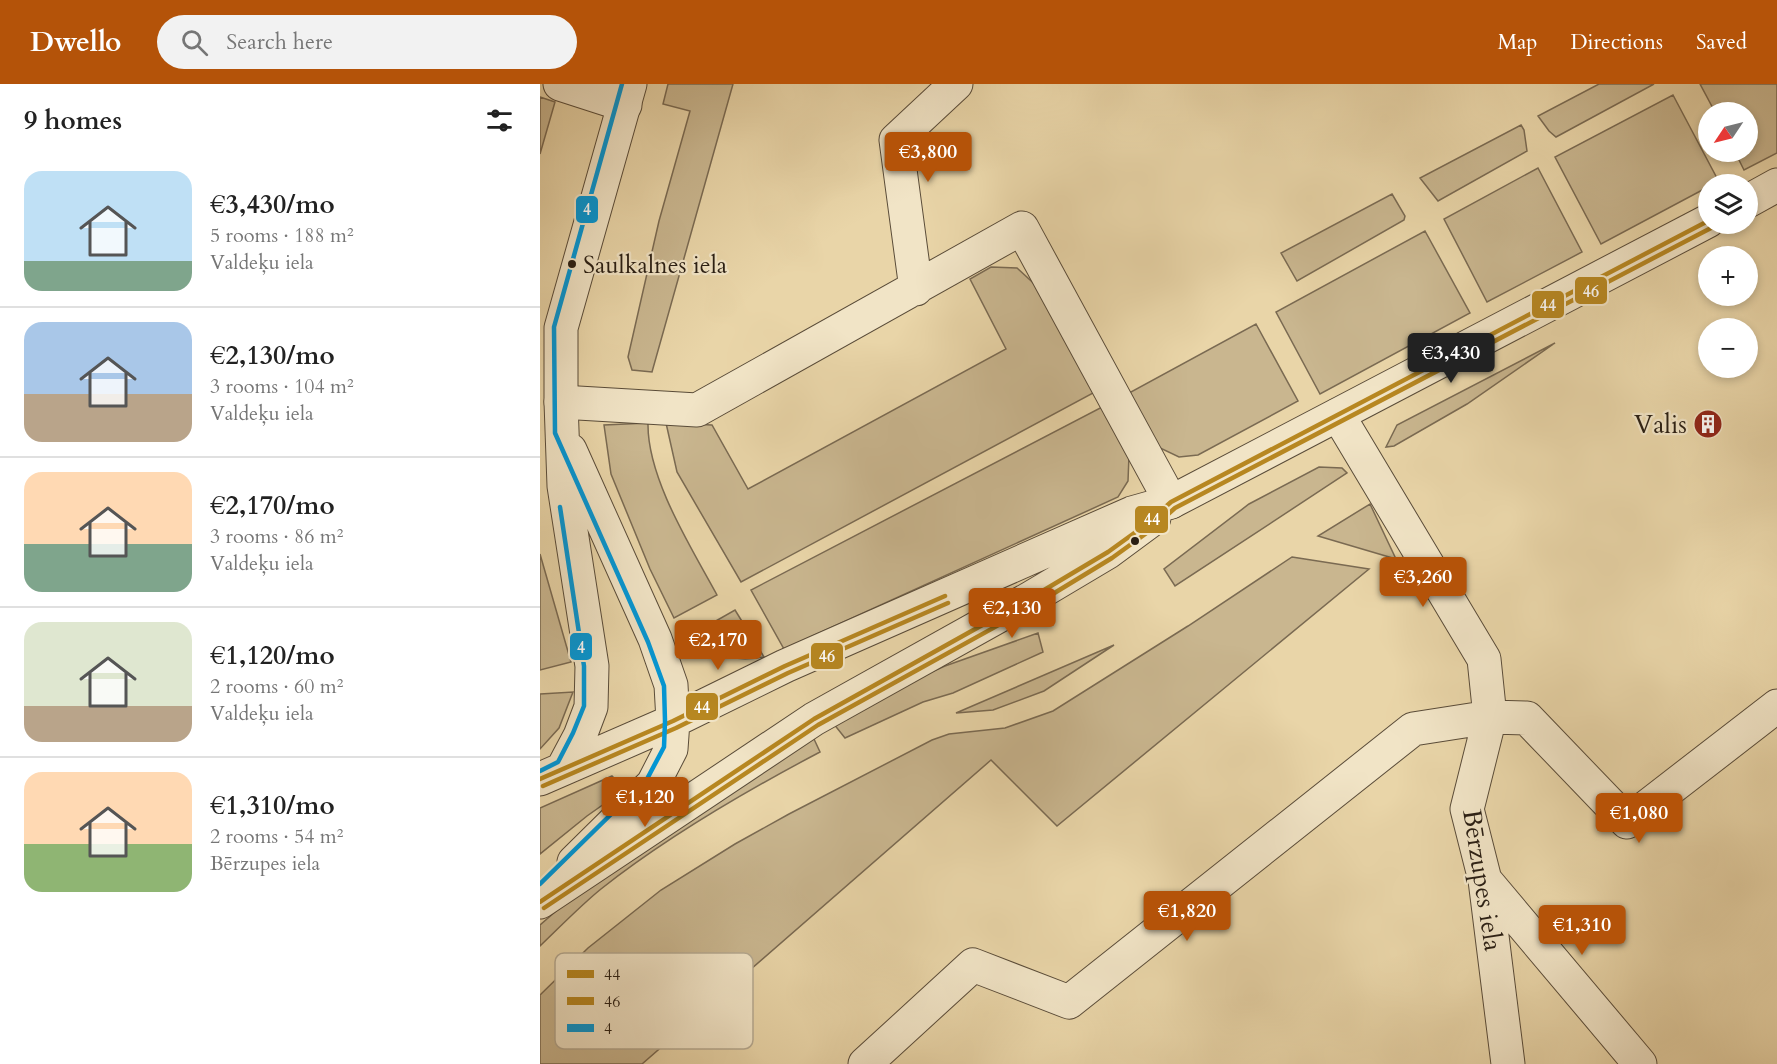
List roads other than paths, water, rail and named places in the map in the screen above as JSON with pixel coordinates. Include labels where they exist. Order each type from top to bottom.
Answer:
[{"type":"street","points":[[552,773],[580,736],[591,707],[592,666],[554,421],[561,328],[628,95],[560,84]]},
{"type":"street","points":[[916,289],[896,140],[956,84]]},
{"type":"street","points":[[1758,195],[1777,185]]},
{"type":"street","points":[[552,773],[673,721],[785,666],[1132,513],[1171,502],[1698,226]]},
{"type":"street","points":[[554,421],[697,410],[1022,228],[1171,502]]},
{"type":"street","name":"Bērzupes iela","points":[[1338,415],[1484,659],[1490,717],[1467,809],[1485,880],[1508,1064]]},
{"type":"street","points":[[540,895],[654,784],[671,749],[673,721],[671,685],[655,639],[554,421]]},
{"type":"street","points":[[540,902],[814,719],[1029,600],[1108,552],[1144,526],[1171,502]]},
{"type":"street","points":[[865,1064],[973,965],[1069,1002],[1413,729],[1490,717],[1527,718],[1626,822],[1777,706]]},
{"type":"street","points":[[1485,880],[1640,1064]]},
{"type":"place","name":"Saulkalnes iela","points":[[572,264]]},
{"type":"place","name":"Valis","points":[[1708,424]]}]
